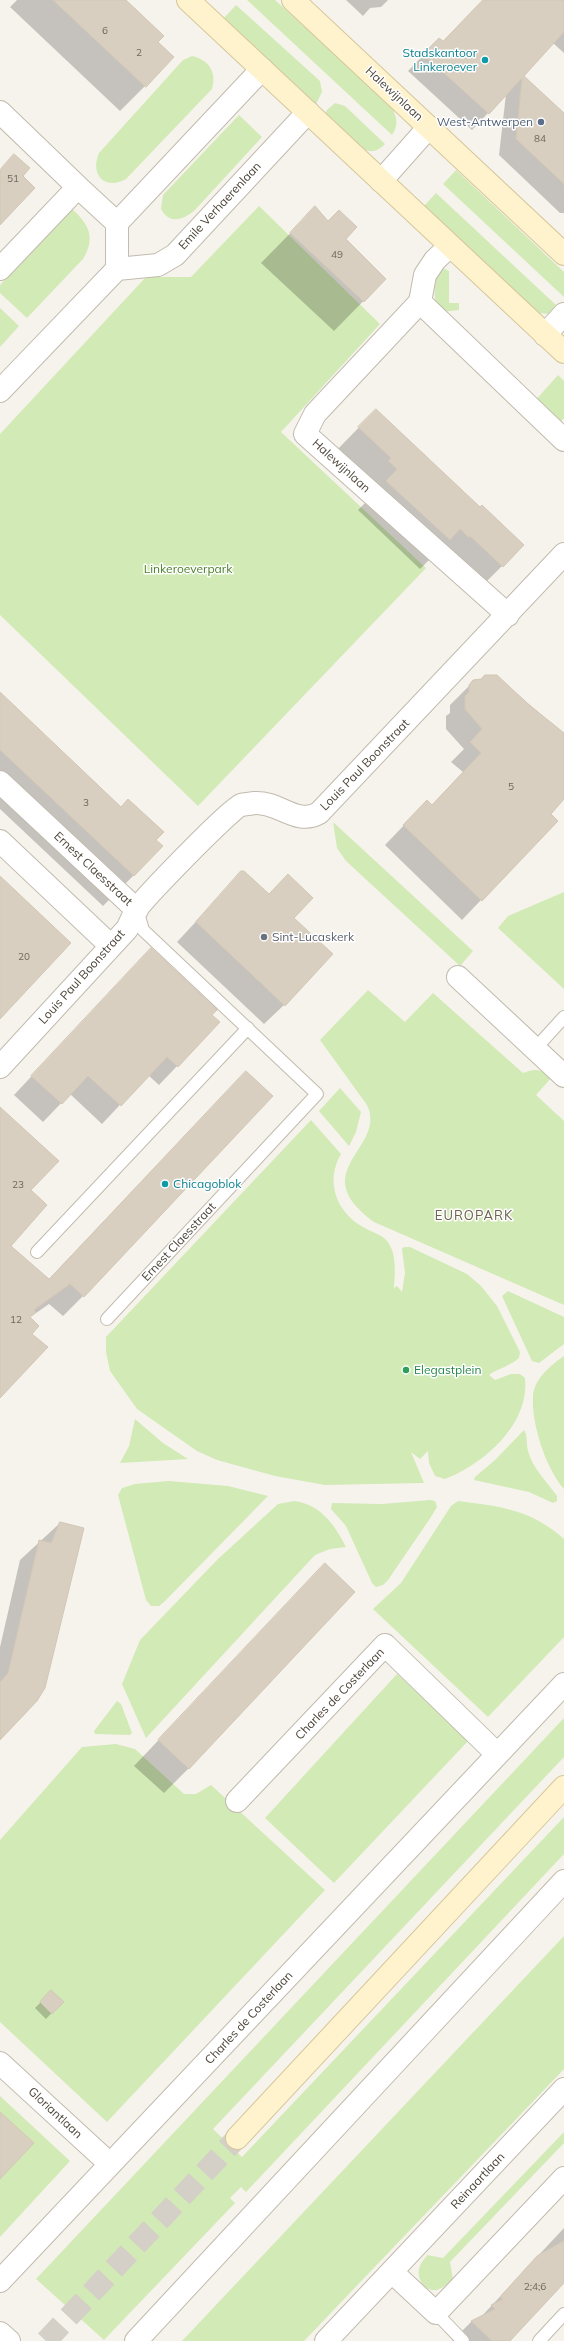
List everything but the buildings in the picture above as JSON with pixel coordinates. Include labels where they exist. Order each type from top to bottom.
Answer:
[{"type":"main road","points":[[189,0],[564,352]]},
{"type":"main road","name":"Halewijnlaan","points":[[293,0],[564,254]]},
{"type":"main road","points":[[237,2138],[564,1787]]},
{"type":"street","points":[[0,391],[117,269],[117,223],[262,69]]},
{"type":"street","points":[[0,112],[117,223]]},
{"type":"street","name":"Emile Verhaerenlaan","points":[[117,269],[158,265],[175,255],[308,112]]},
{"type":"street","points":[[381,181],[429,127]]},
{"type":"street","points":[[0,269],[78,187]]},
{"type":"street","points":[[450,246],[435,260],[425,275],[420,302],[564,440]]},
{"type":"street","name":"Halewijnlaan","points":[[420,302],[315,414],[305,434],[508,616]]},
{"type":"street","points":[[545,335],[564,314]]},
{"type":"street","name":"Louis Paul Boonstraat","points":[[0,1067],[127,929],[137,910],[223,819],[241,805],[270,804],[297,816],[310,818],[320,813],[508,616],[564,554]]},
{"type":"street","name":"Ernest Claesstraat","points":[[0,782],[137,910]]},
{"type":"street","points":[[0,841],[111,946]]},
{"type":"street","points":[[458,977],[564,1076]]},
{"type":"street","name":"Charles de Costerlaan","points":[[236,1801],[385,1645],[497,1754]]},
{"type":"street","name":"Charles de Costerlaan","points":[[0,2281],[564,1684]]},
{"type":"street","points":[[136,2341],[564,1881]]},
{"type":"street","name":"Gloriantlaan","points":[[0,2062],[110,2164]]},
{"type":"street","name":"Reinaartlaan","points":[[326,2341],[564,2089]]},
{"type":"street","points":[[392,2272],[436,2313],[564,2178]]},
{"type":"street","points":[[0,2333],[9,2341]]},
{"type":"lane","name":"Ernest Claesstraat","points":[[107,1319],[317,1094],[143,930],[137,910]]},
{"type":"lane","points":[[535,1049],[564,1017]]},
{"type":"lane","points":[[37,1252],[248,1028]]},
{"type":"lane","points":[[436,2313],[463,2341]]},
{"type":"lane","points":[[539,2341],[564,2314]]},
{"type":"green space","points":[[247,0],[275,0],[391,106],[395,114],[396,121],[396,128],[392,135]]},
{"type":"green space","points":[[236,5],[320,81],[322,92],[316,104],[223,19]]},
{"type":"green space","points":[[192,56],[203,60],[210,68],[213,77],[212,89],[126,179],[111,183],[105,182],[98,174],[96,168],[99,153],[183,60]]},
{"type":"green space","points":[[335,103],[345,106],[385,144],[374,151],[369,151],[359,146],[326,114],[326,111]]},
{"type":"green space","points":[[239,115],[262,137],[195,210],[181,218],[173,219],[168,217],[161,209],[163,195]]},
{"type":"green space","points":[[456,170],[564,272],[564,297],[443,184]]},
{"type":"green space","points":[[436,193],[556,305],[549,314],[538,313],[532,309],[424,206]]},
{"type":"green space","name":"Linkeroeverpark","points":[[259,206],[380,324],[281,432],[426,568],[198,806],[0,615],[0,434],[146,277],[191,277]]},
{"type":"green space","points":[[72,209],[83,220],[89,232],[90,238],[87,251],[83,259],[27,318],[0,293],[0,285]]},
{"type":"green space","points":[[443,268],[449,271],[449,303],[459,303],[459,310],[440,312],[437,307],[435,286],[439,270]]},
{"type":"green space","points":[[0,308],[19,326],[0,347]]},
{"type":"green space","points":[[558,375],[564,381],[564,418],[557,426],[534,402]]},
{"type":"green space","points":[[333,822],[473,951],[460,966],[346,861],[337,848]]},
{"type":"green space","points":[[564,892],[564,989],[498,928],[508,916]]},
{"type":"green space","points":[[368,990],[405,1022],[433,993],[523,1073],[531,1070],[538,1070],[551,1078],[536,1095],[564,1121],[564,1305],[374,1222],[354,1204],[346,1188],[346,1173],[367,1134],[370,1120],[367,1105],[320,1040]]},
{"type":"green space","points":[[340,1088],[361,1112],[356,1132],[349,1146],[319,1111]]},
{"type":"green space","points":[[311,1120],[341,1154],[336,1164],[334,1175],[336,1195],[340,1204],[354,1221],[382,1237],[390,1246],[395,1264],[394,1288],[397,1286],[402,1292],[405,1273],[402,1249],[404,1247],[410,1247],[467,1274],[481,1286],[497,1306],[520,1352],[519,1358],[516,1361],[489,1375],[495,1380],[511,1374],[520,1374],[525,1378],[525,1395],[520,1411],[512,1426],[502,1440],[489,1453],[460,1472],[445,1479],[435,1476],[429,1463],[428,1451],[420,1459],[411,1452],[424,1483],[325,1485],[275,1476],[217,1460],[197,1451],[137,1409],[110,1371],[106,1352],[106,1337]]},
{"type":"green space","points":[[508,1291],[564,1317],[564,1344],[539,1363],[532,1361],[502,1296]]},
{"type":"green space","points":[[564,1356],[564,1489],[551,1470],[541,1445],[534,1419],[533,1396],[536,1384],[540,1378],[549,1368]]},
{"type":"green space","points":[[135,1419],[163,1443],[188,1459],[120,1463],[129,1446]]},
{"type":"green space","points":[[524,1430],[528,1451],[533,1464],[557,1496],[557,1501],[553,1503],[529,1492],[474,1480],[475,1477],[495,1460]]},
{"type":"green space","points":[[169,1481],[228,1486],[268,1496],[164,1602],[159,1606],[151,1606],[146,1600],[118,1495],[122,1488],[135,1484]]},
{"type":"green space","points":[[430,1500],[435,1501],[437,1507],[431,1517],[388,1580],[383,1585],[376,1587],[372,1583],[346,1526],[331,1509],[332,1503],[382,1504]]},
{"type":"green space","points":[[294,1501],[312,1506],[326,1517],[337,1531],[346,1547],[330,1549],[315,1555],[146,1738],[122,1684],[140,1640],[218,1559],[278,1504]]},
{"type":"green space","points":[[458,1501],[488,1505],[515,1511],[540,1522],[552,1529],[564,1539],[564,1637],[488,1717],[373,1609],[401,1583],[451,1506]]},
{"type":"green space","points":[[397,1674],[469,1740],[334,1883],[265,1818]]},
{"type":"green space","points":[[117,1701],[121,1704],[132,1733],[130,1735],[95,1734],[94,1731]]},
{"type":"green space","points":[[564,1718],[564,1757],[213,2129],[242,2157],[564,1817],[564,1854],[246,2192],[241,2187],[230,2198],[235,2203],[104,2340],[36,2279]]},
{"type":"green space","points":[[116,1744],[135,1749],[184,1794],[196,1794],[211,1785],[325,1890],[107,2122],[0,2022],[0,1840],[82,1747]]},
{"type":"green space","points":[[564,1936],[564,2069],[304,2341],[182,2341]]},
{"type":"green space","points":[[0,2096],[70,2161],[0,2237]]},
{"type":"green space","points":[[564,2132],[564,2143],[450,2262],[453,2279],[437,2290],[428,2289],[422,2283],[419,2275],[421,2263],[427,2255],[443,2258]]},
{"type":"tunnel","points":[[46,2341],[237,2138]]},
{"type":"place","name":"Stadskantoor Linkeroever","points":[[485,60]]},
{"type":"place","name":"West-Antwerpen","points":[[541,122]]},
{"type":"place","name":"Sint-Lucaskerk","points":[[264,937]]},
{"type":"place","name":"Chicagoblok","points":[[165,1184]]},
{"type":"place","name":"Elegastplein","points":[[406,1370]]},
{"type":"district","name":"EUROPARK","points":[[474,1216]]}]
